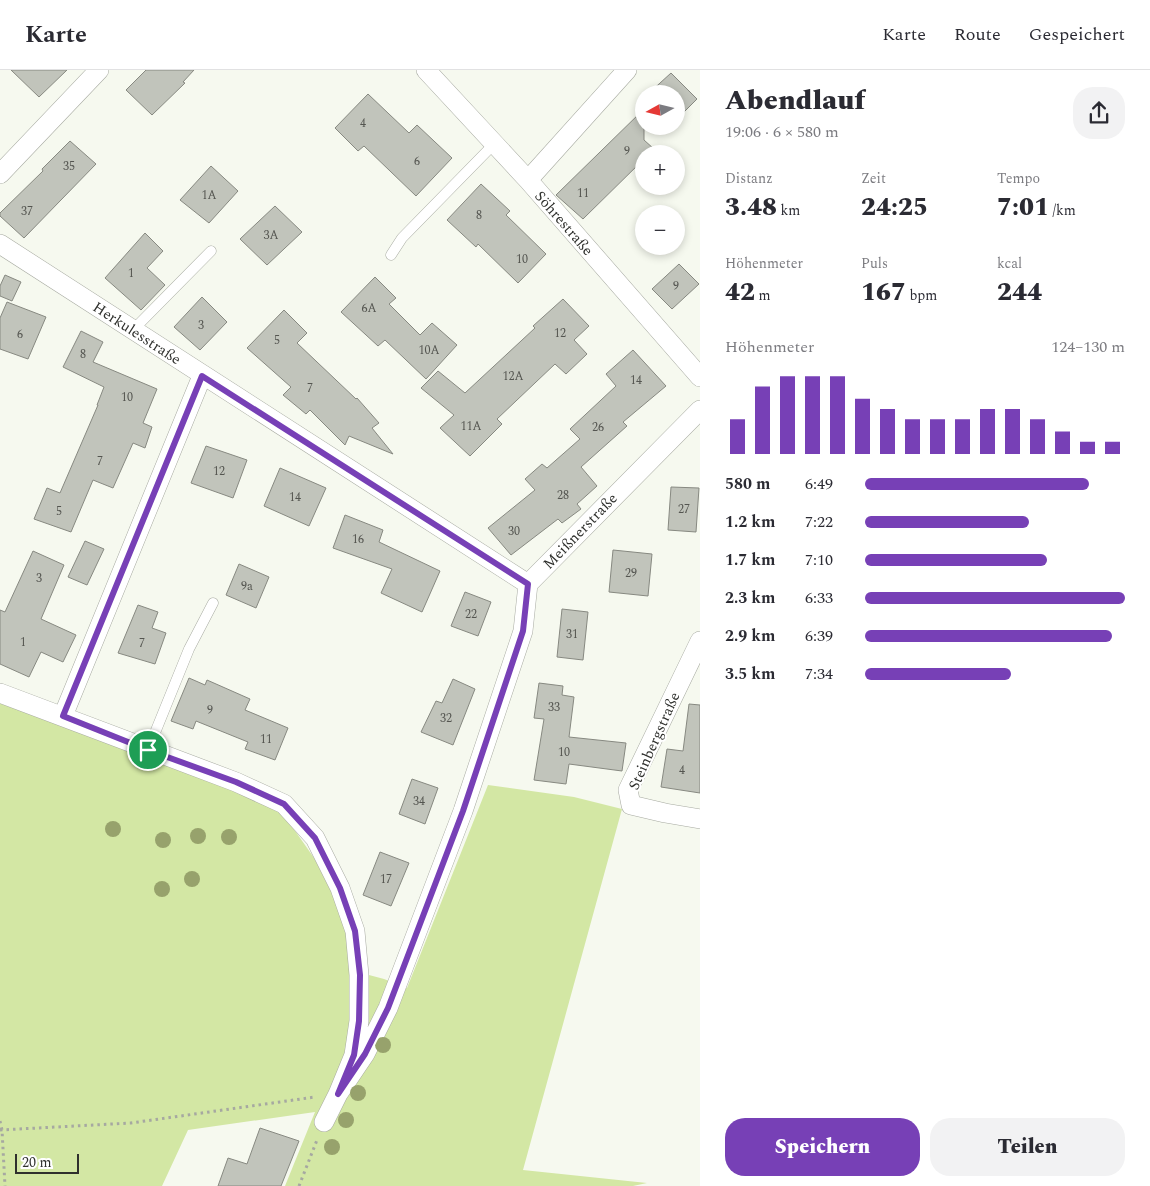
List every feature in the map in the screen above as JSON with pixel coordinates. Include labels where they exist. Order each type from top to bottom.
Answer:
[{"type":"street","points":[[0,174],[99,70]]},
{"type":"street","name":"Söhrestraße","points":[[426,70],[528,180],[700,377]]},
{"type":"street","points":[[528,180],[627,70]]},
{"type":"street","name":"Herkulesstraße","points":[[0,244],[202,376],[528,584]]},
{"type":"street","points":[[63,716],[202,376]]},
{"type":"street","name":"Meißnerstraße","points":[[528,584],[700,410]]},
{"type":"street","points":[[338,1094],[365,1054],[388,1008],[463,811],[523,631],[528,584]]},
{"type":"street","name":"Steinbergstraße","points":[[700,642],[628,790],[632,805],[665,813],[700,818]]},
{"type":"street","points":[[0,693],[236,782],[284,804],[315,838],[340,888],[355,931],[360,975],[359,1021],[354,1055],[324,1122]]},
{"type":"lane","points":[[391,255],[402,238],[494,144]]},
{"type":"lane","points":[[133,330],[211,251]]},
{"type":"lane","points":[[148,750],[189,649],[213,603]]},
{"type":"path","points":[[1,1130],[131,1123],[338,1094]]},
{"type":"path","points":[[0,1121],[5,1186]]},
{"type":"path","points":[[299,1186],[324,1122]]},
{"type":"green space","points":[[0,696],[264,802],[284,815],[319,865],[350,923],[354,971],[384,979],[407,988],[488,785],[574,797],[622,809],[523,1170],[647,1183],[633,1186],[285,1186],[315,1112],[188,1130],[162,1186],[0,1186]]},
{"type":"building","points":[[11,70],[67,70],[39,97]]},
{"type":"building","points":[[146,70],[194,70],[183,82],[185,83],[152,115],[126,90]]},
{"type":"building","points":[[671,73],[683,85],[658,85]]},
{"type":"building","points":[[685,87],[697,99],[685,111]]},
{"type":"building","points":[[368,94],[409,133],[417,125],[452,158],[416,196],[364,146],[358,151],[335,128]]},
{"type":"building","points":[[635,118],[635,135],[644,135],[644,140],[650,145],[635,145],[635,168],[583,219],[556,195]]},
{"type":"building","points":[[70,141],[96,164],[24,238],[0,216],[0,213],[43,171],[42,169]]},
{"type":"building","points":[[211,166],[238,191],[209,223],[180,200]]},
{"type":"building","points":[[481,184],[510,211],[506,215],[546,254],[518,283],[478,244],[476,247],[447,220]]},
{"type":"building","points":[[275,206],[302,232],[267,265],[240,239]]},
{"type":"building","points":[[145,233],[163,251],[147,268],[165,285],[141,310],[105,278]]},
{"type":"building","points":[[679,264],[699,284],[672,309],[652,289]]},
{"type":"building","points":[[5,275],[21,282],[12,301],[0,296],[0,286]]},
{"type":"building","points":[[375,277],[396,298],[389,304],[420,335],[432,323],[457,345],[426,379],[385,340],[378,346],[341,312]]},
{"type":"building","points":[[202,297],[227,322],[200,350],[174,327]]},
{"type":"building","points":[[563,299],[589,326],[574,340],[587,354],[566,374],[555,364],[497,419],[502,424],[470,456],[440,428],[454,415],[421,388],[438,371],[465,393],[535,328],[533,326]]},
{"type":"building","points":[[7,302],[46,317],[28,359],[0,349],[0,318]]},
{"type":"building","points":[[284,310],[307,333],[297,343],[357,398],[379,423],[372,428],[393,454],[349,436],[345,445],[310,410],[306,414],[283,395],[291,387],[247,348]]},
{"type":"building","points":[[81,331],[103,342],[93,362],[157,389],[143,423],[152,427],[145,448],[133,443],[113,488],[93,480],[71,532],[34,519],[47,488],[60,493],[104,387],[63,367]]},
{"type":"building","points":[[633,350],[666,386],[623,422],[627,426],[581,467],[597,486],[577,504],[581,509],[562,523],[558,519],[511,555],[488,528],[535,490],[525,479],[542,464],[547,468],[580,439],[570,429],[616,386],[606,374]]},
{"type":"building","points":[[206,446],[247,460],[233,498],[191,483]]},
{"type":"building","points":[[280,468],[326,488],[309,526],[264,506]]},
{"type":"building","points":[[671,487],[699,488],[696,532],[668,530]]},
{"type":"building","points":[[345,515],[383,530],[379,542],[440,571],[422,612],[381,593],[392,569],[333,548]]},
{"type":"building","points":[[85,541],[104,549],[87,585],[68,577]]},
{"type":"building","points":[[613,550],[652,554],[648,596],[609,592]]},
{"type":"building","points":[[33,551],[64,565],[41,619],[76,635],[63,662],[41,652],[29,677],[0,664],[0,610],[5,612]]},
{"type":"building","points":[[239,564],[269,577],[256,608],[226,595]]},
{"type":"building","points":[[465,592],[491,602],[478,636],[451,626]]},
{"type":"building","points":[[138,605],[158,612],[152,628],[166,633],[155,664],[118,653]]},
{"type":"building","points":[[562,609],[588,612],[583,660],[557,657]]},
{"type":"building","points":[[189,678],[205,685],[207,680],[250,699],[245,710],[288,728],[275,760],[245,749],[248,742],[196,721],[193,729],[171,721]]},
{"type":"building","points":[[453,679],[475,689],[453,745],[421,732],[436,701],[442,703]]},
{"type":"building","points":[[539,683],[563,686],[562,695],[574,697],[569,737],[626,743],[622,771],[569,764],[566,784],[534,780],[544,719],[534,718]]},
{"type":"building","points":[[689,704],[700,705],[700,793],[661,787],[667,749],[683,751]]},
{"type":"building","points":[[412,779],[438,788],[425,824],[399,814]]},
{"type":"building","points":[[380,852],[409,863],[391,906],[363,895]]},
{"type":"building","points":[[260,1128],[299,1141],[281,1186],[218,1186],[228,1158],[247,1164]]},
{"type":"route","points":[[202,376],[528,584],[523,631],[463,811],[388,1008],[365,1054],[338,1094],[354,1055],[359,1021],[360,975],[355,931],[340,888],[315,838],[284,804],[236,782],[148,750],[63,716],[202,376]]}]
